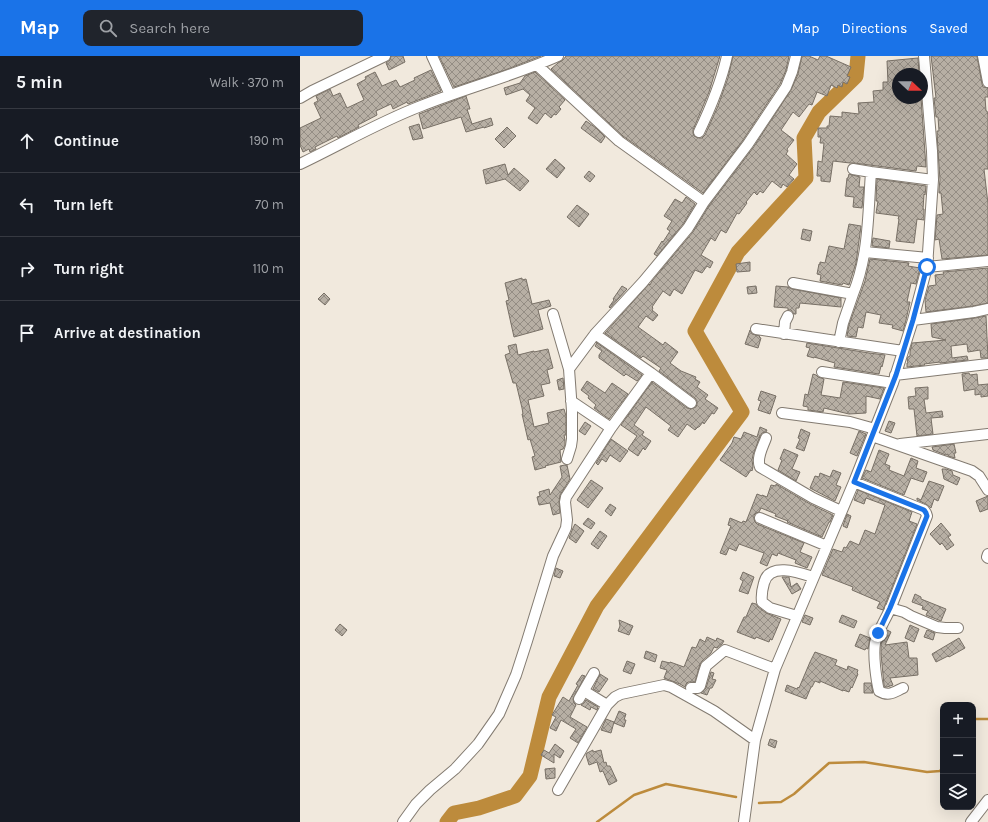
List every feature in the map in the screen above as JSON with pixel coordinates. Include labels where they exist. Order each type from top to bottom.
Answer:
[{"type":"street","points":[[300,98],[385,56]]},
{"type":"street","points":[[432,56],[450,95]]},
{"type":"street","points":[[301,161],[410,110],[537,65],[558,56]]},
{"type":"street","points":[[699,132],[713,102],[727,56]]},
{"type":"street","points":[[569,370],[595,334],[643,282],[688,228],[704,202],[748,144],[786,87],[796,56]]},
{"type":"street","points":[[744,822],[755,740],[775,669],[854,482],[894,379],[913,320],[928,262],[933,180],[924,56]]},
{"type":"street","points":[[983,56],[988,82]]},
{"type":"street","points":[[537,65],[619,141],[704,202]]},
{"type":"street","points":[[853,169],[933,180]]},
{"type":"street","points":[[839,342],[845,316],[857,285],[865,252],[871,172]]},
{"type":"street","points":[[865,252],[928,262],[988,261]]},
{"type":"street","points":[[793,283],[854,294]]},
{"type":"street","points":[[913,320],[988,309]]},
{"type":"street","points":[[553,314],[569,370],[572,411],[572,439],[567,459]]},
{"type":"street","points":[[784,334],[785,322],[788,316]]},
{"type":"street","points":[[756,329],[903,351]]},
{"type":"street","points":[[595,334],[691,403]]},
{"type":"street","points":[[822,372],[894,379],[988,364]]},
{"type":"street","points":[[404,822],[416,804],[455,769],[478,744],[499,714],[516,676],[553,556],[566,528],[566,497],[611,428],[651,373]]},
{"type":"street","points":[[571,401],[611,428]]},
{"type":"street","points":[[782,413],[850,422],[896,444],[972,471],[980,476],[988,490]]},
{"type":"street","points":[[896,444],[988,434]]},
{"type":"street","points":[[766,438],[758,463],[760,467],[813,498],[841,511]]},
{"type":"street","points":[[854,482],[924,510],[927,516],[875,643],[874,653],[879,691],[884,695],[903,688]]},
{"type":"street","points":[[760,518],[826,546]]},
{"type":"street","points":[[988,554],[988,558]]},
{"type":"street","points":[[797,616],[770,608],[762,602],[761,594],[765,578],[772,572],[783,570],[800,572],[813,577]]},
{"type":"street","points":[[890,608],[904,612],[937,627],[958,628]]},
{"type":"street","points":[[691,688],[698,688],[700,686],[706,666],[726,650],[775,669]]},
{"type":"street","points":[[594,673],[582,695],[607,705]]},
{"type":"street","points":[[558,790],[607,705],[615,697],[621,694],[664,685],[671,687],[714,711],[755,740]]},
{"type":"street","points":[[971,822],[988,800]]},
{"type":"building","points":[[391,56],[403,56],[405,62],[389,70],[386,63],[390,60]]},
{"type":"building","points":[[439,56],[541,56],[454,87]]},
{"type":"building","points":[[566,56],[720,56],[709,92],[693,130],[694,136],[702,138],[705,135],[718,106],[728,78],[733,56],[789,56],[786,70],[780,84],[743,140],[703,193],[623,136],[551,69]]},
{"type":"building","points":[[802,56],[809,56],[818,60],[820,56],[826,56],[851,67],[847,76],[850,77],[847,84],[843,82],[842,87],[838,85],[837,88],[831,85],[827,96],[817,92],[812,105],[809,104],[799,117],[793,112],[781,130],[794,140],[787,149],[788,151],[786,154],[797,164],[789,175],[794,179],[787,187],[783,184],[781,188],[772,181],[763,193],[760,191],[757,195],[754,192],[739,214],[737,213],[726,233],[721,230],[715,241],[711,238],[701,255],[713,262],[710,268],[707,266],[702,273],[695,270],[682,294],[674,289],[670,296],[663,291],[652,307],[652,310],[658,315],[653,321],[646,316],[638,327],[663,345],[665,342],[678,352],[670,363],[681,371],[696,377],[695,379],[700,382],[697,387],[708,395],[705,399],[718,408],[714,414],[712,413],[704,424],[703,422],[695,430],[687,424],[678,437],[668,430],[671,426],[646,407],[634,425],[644,432],[642,435],[651,441],[645,450],[643,448],[638,456],[628,449],[637,436],[621,425],[652,382],[687,408],[691,409],[696,407],[697,401],[659,371],[661,368],[643,356],[641,358],[605,333],[649,284],[650,285],[693,232],[709,206],[753,148],[791,90],[798,74]]},
{"type":"building","points":[[931,56],[977,56],[983,87],[988,88],[988,97],[985,97],[986,111],[988,115],[988,169],[984,169],[988,204],[988,255],[942,259],[939,239],[935,240],[937,215],[943,214],[941,193],[939,193],[940,180],[937,131],[939,131],[938,117],[936,117],[934,98],[936,98]]},
{"type":"building","points":[[918,58],[919,68],[892,68],[892,104],[921,104],[926,167],[917,166],[916,171],[833,161],[830,182],[821,181],[821,176],[817,176],[818,161],[822,162],[824,143],[820,143],[821,137],[818,137],[818,128],[827,128],[827,126],[829,126],[830,116],[842,117],[842,112],[859,114],[858,103],[874,102],[873,91],[883,90],[883,82],[888,82],[887,61]]},
{"type":"building","points":[[431,70],[441,91],[408,104],[407,102],[393,109],[391,104],[376,111],[377,115],[358,125],[359,127],[338,138],[337,136],[315,147],[316,149],[310,152],[309,149],[303,152],[300,145],[300,128],[321,118],[314,103],[318,101],[316,96],[330,89],[333,96],[340,93],[347,108],[364,100],[357,84],[366,79],[365,77],[375,72],[382,86],[396,80],[400,87]]},
{"type":"building","points":[[535,72],[565,100],[559,107],[561,109],[556,115],[554,114],[551,118],[545,113],[537,124],[528,118],[535,108],[526,101],[530,95],[523,89],[506,95],[504,88],[520,83],[525,76]]},
{"type":"building","points":[[466,96],[470,109],[467,109],[472,124],[491,118],[493,125],[466,132],[461,117],[423,129],[419,114]]},
{"type":"building","points":[[586,121],[605,137],[601,143],[581,128]]},
{"type":"building","points":[[419,124],[423,138],[413,140],[409,127]]},
{"type":"building","points":[[507,127],[516,136],[504,148],[495,139]]},
{"type":"building","points":[[555,159],[565,168],[557,178],[546,169]]},
{"type":"building","points":[[505,164],[508,175],[514,168],[529,181],[520,191],[505,179],[486,184],[483,170]]},
{"type":"building","points":[[589,171],[595,176],[590,182],[584,177]]},
{"type":"building","points":[[849,174],[860,177],[859,187],[864,187],[862,208],[853,207],[854,197],[845,196],[847,178]]},
{"type":"building","points":[[877,179],[926,186],[923,209],[924,220],[917,219],[914,243],[896,241],[899,216],[876,213],[878,201],[876,201]]},
{"type":"building","points":[[686,197],[695,204],[683,224],[657,256],[654,254],[670,231],[667,229],[672,221],[664,216],[675,199],[682,203]]},
{"type":"building","points":[[577,205],[589,214],[579,227],[567,217]]},
{"type":"building","points":[[849,224],[861,226],[856,263],[849,285],[820,281],[821,275],[817,274],[820,262],[825,263],[829,246],[844,249]]},
{"type":"building","points":[[803,229],[812,231],[810,241],[801,239]]},
{"type":"building","points":[[873,238],[890,241],[889,248],[872,246]]},
{"type":"building","points":[[870,259],[909,263],[908,266],[920,268],[916,284],[911,283],[907,302],[910,302],[903,331],[892,328],[893,325],[879,323],[881,315],[866,312],[863,328],[858,327],[856,337],[847,336],[849,325],[865,281]]},
{"type":"building","points":[[750,262],[750,271],[737,272],[736,264]]},
{"type":"building","points":[[988,268],[988,303],[926,312],[925,300],[929,286],[936,285],[935,275],[944,274],[943,272]]},
{"type":"building","points":[[522,278],[522,280],[526,279],[532,304],[549,300],[551,306],[538,310],[543,329],[514,337],[506,301],[509,300],[505,283]]},
{"type":"building","points":[[622,286],[627,289],[610,308],[609,307],[614,300],[613,299]]},
{"type":"building","points":[[756,286],[757,293],[748,294],[747,287]]},
{"type":"building","points":[[776,286],[841,298],[841,307],[800,303],[799,308],[796,308],[796,314],[794,314],[791,310],[788,310],[788,308],[774,307]]},
{"type":"building","points":[[324,293],[330,299],[325,305],[318,299]]},
{"type":"building","points":[[986,316],[988,358],[981,358],[980,350],[968,352],[967,344],[951,346],[952,358],[967,356],[968,360],[940,362],[907,367],[907,359],[910,356],[912,343],[946,340],[932,337],[931,324]]},
{"type":"building","points":[[750,330],[752,334],[760,336],[759,337],[761,338],[758,348],[745,344]]},
{"type":"building","points":[[597,343],[642,375],[637,381],[626,374],[624,376],[599,358],[602,351],[595,346]]},
{"type":"building","points":[[807,343],[885,355],[879,374],[834,367],[835,363],[807,356],[810,348],[806,347]]},
{"type":"building","points":[[516,344],[518,355],[548,349],[553,368],[547,370],[550,383],[541,385],[544,396],[528,400],[534,427],[549,423],[547,413],[564,409],[566,416],[566,435],[564,435],[565,445],[563,449],[560,450],[561,462],[535,470],[532,457],[535,456],[530,439],[528,440],[516,383],[513,383],[505,355],[510,353],[508,346]]},
{"type":"building","points":[[969,373],[970,375],[977,374],[978,385],[988,384],[988,396],[981,397],[981,394],[975,395],[975,389],[964,391],[962,374]]},
{"type":"building","points":[[813,374],[824,379],[821,395],[840,398],[843,382],[884,388],[880,399],[866,396],[866,413],[849,414],[824,408],[823,412],[808,410],[808,407],[803,406],[805,394],[808,395]]},
{"type":"building","points":[[563,378],[564,389],[559,390],[557,380]]},
{"type":"building","points":[[587,381],[605,393],[612,383],[628,394],[609,419],[594,408],[596,405],[588,398],[589,396],[581,390]]},
{"type":"building","points":[[928,387],[928,399],[924,399],[926,413],[942,411],[943,417],[931,418],[933,434],[917,436],[914,409],[909,409],[908,397],[916,396],[915,388]]},
{"type":"building","points":[[761,391],[776,396],[770,414],[758,410],[761,401],[758,400]]},
{"type":"building","points":[[889,421],[895,423],[891,433],[885,431]]},
{"type":"building","points":[[585,422],[591,426],[585,435],[579,431]]},
{"type":"building","points":[[760,427],[767,430],[760,436],[753,455],[752,471],[751,470],[746,477],[720,460],[732,443],[734,437],[741,439],[744,432],[757,437]]},
{"type":"building","points":[[801,429],[810,433],[804,451],[796,448],[800,439],[798,438]]},
{"type":"building","points":[[859,431],[866,434],[857,456],[850,453]]},
{"type":"building","points":[[611,439],[628,451],[620,462],[610,455],[606,462],[602,459],[598,465],[596,463]]},
{"type":"building","points":[[954,444],[956,453],[954,453],[955,458],[948,456],[948,454],[946,455],[933,450],[932,447]]},
{"type":"building","points":[[784,449],[798,455],[792,469],[800,472],[796,481],[778,470]]},
{"type":"building","points":[[879,450],[889,454],[885,464],[890,466],[889,470],[904,476],[911,458],[918,461],[916,468],[927,472],[923,482],[911,478],[904,495],[862,478],[866,470],[871,472]]},
{"type":"building","points":[[567,465],[570,479],[560,495],[560,513],[553,515],[550,503],[539,505],[537,497],[540,496],[539,492],[549,489],[550,495],[562,477],[560,466]]},
{"type":"building","points":[[942,469],[952,471],[953,475],[960,478],[957,485],[944,479]]},
{"type":"building","points":[[833,470],[841,473],[836,485],[841,487],[835,501],[810,488],[815,476],[819,477],[820,473],[830,477]]},
{"type":"building","points":[[591,480],[603,488],[588,508],[577,500]]},
{"type":"building","points":[[929,481],[944,486],[938,501],[934,499],[931,508],[917,500],[917,498],[921,500]]},
{"type":"building","points":[[776,484],[810,504],[833,515],[822,537],[787,522],[788,521],[775,516],[776,514],[761,508],[759,512],[754,515],[755,522],[757,524],[804,543],[800,552],[812,557],[807,568],[795,563],[796,560],[778,553],[777,556],[772,554],[767,566],[760,563],[764,553],[739,544],[736,551],[729,548],[726,555],[720,553],[731,526],[728,525],[730,518],[742,523],[743,521],[746,522],[757,494],[767,497],[771,485],[776,486]]},
{"type":"building","points":[[858,490],[912,512],[909,521],[917,524],[883,610],[877,608],[880,602],[852,590],[853,587],[822,575],[833,549],[842,552],[844,547],[846,548],[850,541],[859,545],[865,530],[875,534],[885,505],[866,498],[864,504],[854,500]]},
{"type":"building","points":[[988,496],[988,509],[980,512],[976,501]]},
{"type":"building","points":[[610,504],[616,508],[611,516],[605,511]]},
{"type":"building","points":[[847,514],[851,516],[847,528],[843,526]]},
{"type":"building","points":[[588,518],[595,523],[591,529],[583,524]]},
{"type":"building","points":[[941,523],[951,535],[948,537],[954,545],[947,550],[942,543],[940,545],[930,534]]},
{"type":"building","points":[[575,524],[584,531],[576,543],[569,538]]},
{"type":"building","points":[[600,531],[607,536],[598,549],[591,544]]},
{"type":"building","points":[[556,568],[563,571],[560,578],[554,576]]},
{"type":"building","points":[[743,572],[754,577],[748,594],[739,591],[743,581],[740,579]]},
{"type":"building","points":[[782,577],[789,577],[791,587],[797,583],[801,589],[792,594]]},
{"type":"building","points":[[915,594],[921,597],[921,599],[946,609],[941,621],[926,615],[928,611],[922,609],[923,606],[912,602]]},
{"type":"building","points":[[752,603],[756,604],[766,613],[781,619],[772,640],[770,639],[769,642],[756,637],[755,639],[737,632]]},
{"type":"building","points":[[805,615],[813,618],[810,625],[802,622]]},
{"type":"building","points":[[842,615],[857,621],[854,628],[839,622]]},
{"type":"building","points":[[619,620],[633,626],[629,635],[618,631],[620,626]]},
{"type":"building","points":[[340,624],[347,630],[342,636],[335,630]]},
{"type":"building","points":[[910,625],[919,629],[914,642],[905,638]]},
{"type":"building","points":[[887,630],[891,632],[885,645],[907,642],[909,658],[917,658],[918,675],[890,678],[893,685],[885,687],[881,644]]},
{"type":"building","points":[[927,630],[935,633],[933,640],[924,637]]},
{"type":"building","points":[[860,634],[870,638],[868,649],[866,648],[865,650],[855,646]]},
{"type":"building","points":[[707,637],[716,641],[717,638],[724,641],[717,648],[714,647],[711,653],[702,661],[695,682],[688,682],[685,687],[664,678],[667,670],[660,668],[662,661],[684,667],[692,647],[696,648],[700,639],[705,642]]},
{"type":"building","points":[[959,638],[965,648],[936,662],[932,654]]},
{"type":"building","points":[[646,651],[657,655],[655,662],[644,658]]},
{"type":"building","points":[[815,652],[837,660],[835,665],[847,670],[848,666],[858,670],[858,674],[849,692],[820,681],[820,683],[815,681],[806,699],[785,691],[787,685],[797,689],[798,687],[799,688]]},
{"type":"building","points":[[627,661],[635,664],[631,674],[623,671]]},
{"type":"building","points":[[711,672],[714,673],[712,679],[716,680],[707,695],[701,693],[706,688]]},
{"type":"building","points":[[600,674],[608,679],[599,692],[593,689]]},
{"type":"building","points":[[582,675],[585,676],[573,699],[576,705],[570,717],[587,727],[578,743],[570,738],[576,729],[561,720],[556,731],[550,728],[556,717],[552,715],[563,697],[569,701],[578,685],[576,684]]},
{"type":"building","points":[[864,683],[871,683],[873,693],[864,693]]},
{"type":"building","points":[[586,700],[598,707],[597,710],[591,707],[590,710],[581,705]]},
{"type":"building","points":[[619,711],[626,714],[624,727],[614,723]]},
{"type":"building","points":[[606,719],[614,722],[611,733],[601,730]]},
{"type":"building","points":[[770,739],[777,741],[775,748],[768,745]]},
{"type":"building","points":[[555,744],[564,751],[560,758],[554,754],[554,763],[541,755],[544,750],[549,753]]},
{"type":"building","points":[[593,750],[593,752],[601,750],[604,763],[606,762],[607,766],[610,766],[617,781],[609,785],[603,771],[600,772],[597,762],[589,765],[586,755]]},
{"type":"building","points":[[555,768],[555,778],[546,779],[545,769]]},
{"type":"waterway","points":[[447,822],[454,813],[479,808],[515,796],[530,776],[549,697],[597,606],[742,412],[695,331],[738,252],[806,178],[804,138],[819,112],[856,76],[858,56]]},
{"type":"waterway","points":[[976,719],[988,719]]},
{"type":"waterway","points":[[759,803],[781,802],[794,794],[829,763],[864,762],[927,772],[940,771]]},
{"type":"waterway","points":[[597,822],[634,795],[666,784],[736,797]]},
{"type":"route","points":[[878,633],[890,608],[927,516],[924,510],[854,482],[896,375],[927,267]]}]
